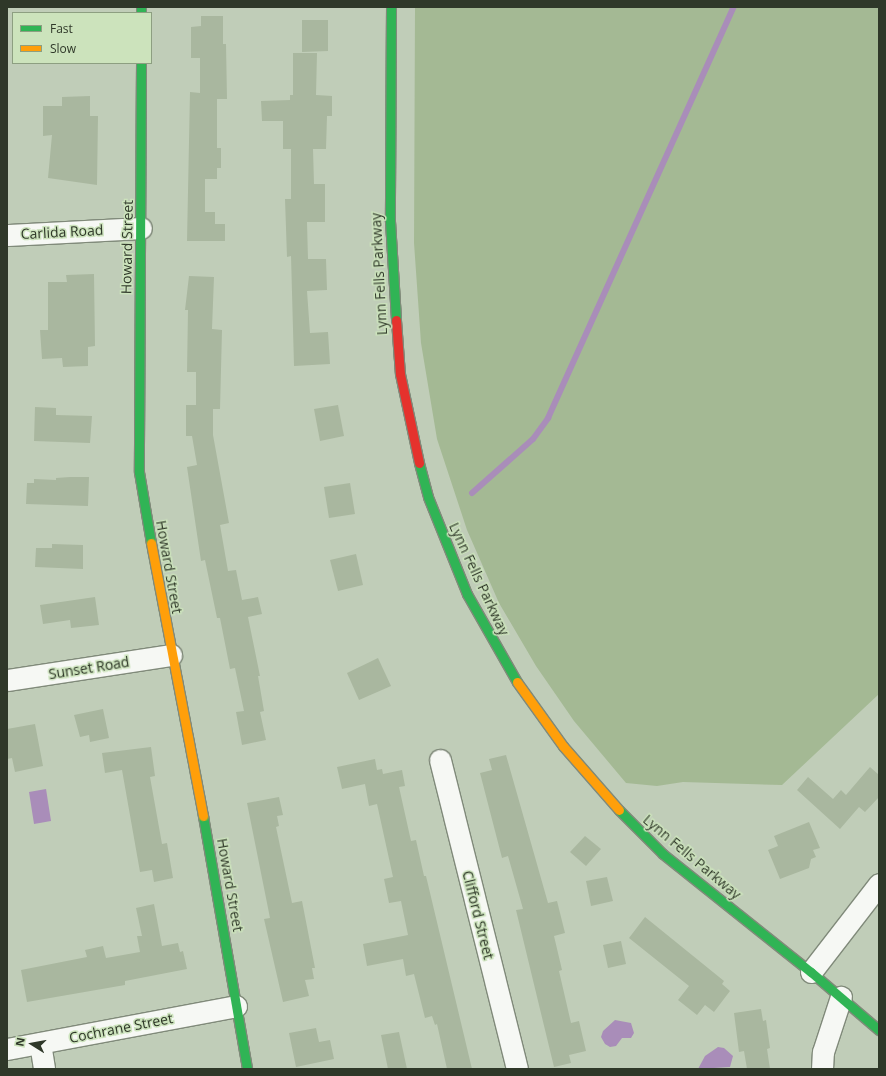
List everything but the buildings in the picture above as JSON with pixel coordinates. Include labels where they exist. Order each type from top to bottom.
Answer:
[{"type":"main road","name":"Lynn Fells Parkway","points":[[391,7],[390,221],[400,374],[419,465],[455,567],[486,632],[523,692],[563,746],[604,796],[662,854],[840,996],[879,1030]]},
{"type":"main road","name":"Howard Street","points":[[142,64],[138,457],[171,655],[214,872],[247,1069]]},
{"type":"street","name":"Carlida Road","points":[[7,235],[141,228]]},
{"type":"street","name":"Sunset Road","points":[[7,680],[171,655]]},
{"type":"street","name":"Clifford Street","points":[[440,760],[517,1069]]},
{"type":"street","points":[[810,972],[879,884]]},
{"type":"street","points":[[822,1069],[825,1046],[840,996]]},
{"type":"street","name":"Cochrane Street","points":[[7,1049],[236,1006]]},
{"type":"street","points":[[40,1043],[44,1069]]},
{"type":"green space","points":[[415,7],[879,7],[879,694],[782,785],[683,782],[657,786],[626,783],[574,721],[536,666],[499,603],[467,530],[437,439],[421,343],[414,243]]},
{"type":"shaded area","points":[[46,789],[51,821],[34,824],[29,792]]},
{"type":"shaded area","points":[[615,1020],[631,1023],[634,1033],[631,1038],[622,1038],[616,1046],[610,1047],[605,1044],[601,1037],[603,1031]]},
{"type":"shaded area","points":[[718,1047],[724,1048],[733,1056],[730,1067],[698,1069],[705,1056]]},
{"type":"waterway","points":[[472,493],[533,439],[548,418],[734,7]]},
{"type":"traffic: fast","points":[[141,7],[141,12]]},
{"type":"traffic: fast","points":[[391,7],[390,221],[396,320]]},
{"type":"traffic: fast","points":[[141,64],[139,472],[151,543]]},
{"type":"traffic: fast","points":[[419,463],[428,497],[467,594],[517,682]]},
{"type":"traffic: fast","points":[[619,810],[663,854],[811,972],[879,1030]]},
{"type":"traffic: fast","points":[[203,816],[247,1069]]},
{"type":"traffic: slow","points":[[151,543],[203,816]]},
{"type":"traffic: slow","points":[[517,682],[563,746],[619,810]]},
{"type":"traffic: jam","points":[[396,320],[400,374],[419,463]]}]
